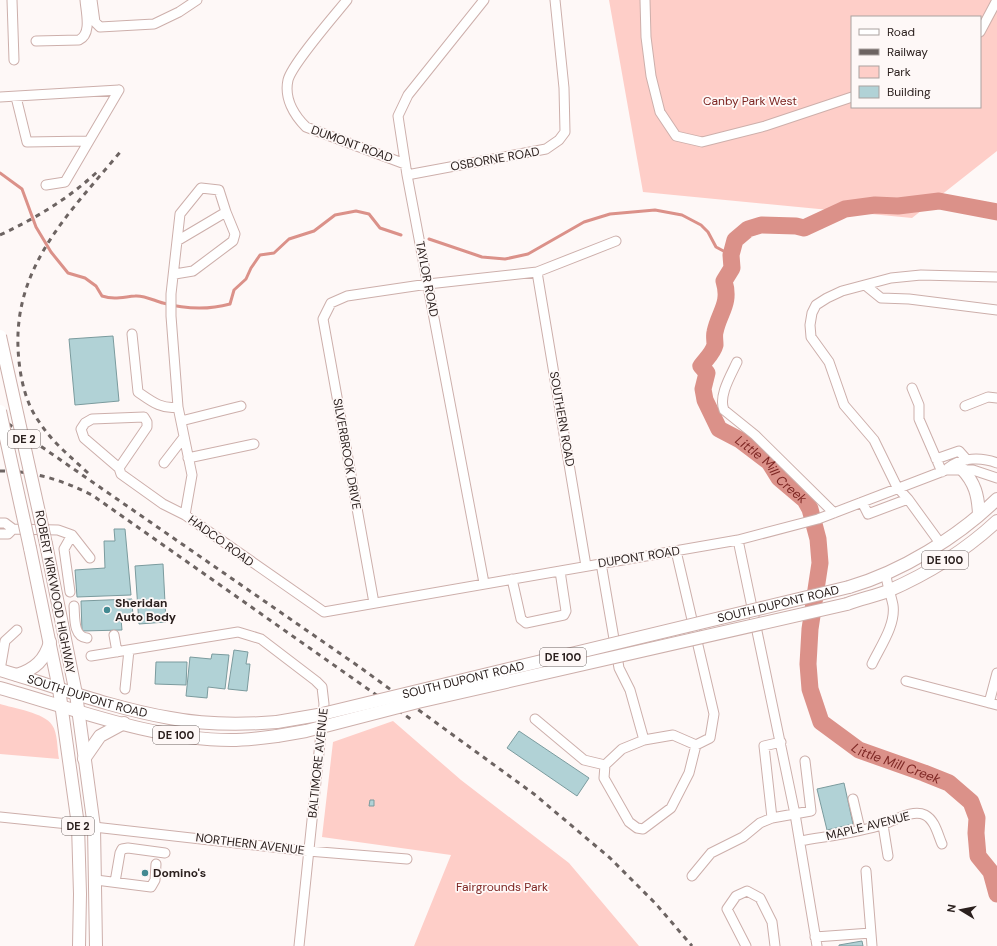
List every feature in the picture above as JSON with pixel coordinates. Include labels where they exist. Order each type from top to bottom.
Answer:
[{"type":"main road","name":"ROBERT KIRKWOOD HIGHWAY","points":[[0,336],[46,544],[76,694],[94,827],[96,946]]},
{"type":"main road","name":"ROBERT KIRKWOOD HIGHWAY","points":[[0,411],[50,641],[62,706],[78,825],[80,920],[79,946]]},
{"type":"main road","points":[[964,464],[978,495],[979,514]]},
{"type":"main road","name":"SOUTH DUPONT ROAD","points":[[0,670],[76,694],[172,719],[227,724],[277,722],[332,712],[848,587],[886,574],[940,543],[997,499]]},
{"type":"main road","name":"SOUTH DUPONT ROAD","points":[[0,688],[151,730],[201,738],[232,740],[306,732],[418,702],[847,604],[888,591],[942,562],[980,536],[997,521]]},
{"type":"main road","points":[[17,675],[38,665],[47,651],[50,641]]},
{"type":"main road","points":[[84,759],[100,736],[124,723]]},
{"type":"main road","points":[[80,920],[84,938],[84,946]]},
{"type":"street","points":[[12,0],[14,60]]},
{"type":"street","points":[[36,41],[79,40],[84,37],[87,32],[85,0]]},
{"type":"street","points":[[92,0],[94,22],[100,27],[154,24],[179,12],[197,0]]},
{"type":"street","name":"DUMONT ROAD","points":[[347,0],[297,64],[288,79],[288,93],[291,106],[298,119],[306,127],[405,164]]},
{"type":"street","name":"TAYLOR ROAD","points":[[484,0],[408,95],[398,116],[407,175],[484,584]]},
{"type":"street","name":"OSBORNE ROAD","points":[[407,175],[546,149],[559,140],[565,132],[564,88],[555,0]]},
{"type":"street","points":[[645,0],[646,37],[651,76],[660,112],[676,136],[702,142],[765,126],[851,97]]},
{"type":"street","points":[[981,30],[997,0]]},
{"type":"street","points":[[0,97],[119,90],[65,182],[46,185]]},
{"type":"street","points":[[16,96],[27,142],[89,141]]},
{"type":"street","name":"HADCO ROAD","points":[[226,212],[219,190],[201,188],[180,214],[175,274],[171,294],[171,316],[178,407],[192,475],[185,515],[324,612]]},
{"type":"street","points":[[175,274],[193,271],[233,241],[235,234],[226,212],[177,241]]},
{"type":"street","points":[[428,284],[537,272],[616,241]]},
{"type":"street","name":"SOUTHERN ROAD","points":[[537,272],[586,566]]},
{"type":"street","points":[[940,543],[908,499],[897,487],[874,440],[844,405],[829,362],[811,337],[810,324],[812,313],[816,304],[842,291],[891,278],[921,275],[997,277]]},
{"type":"street","name":"SILVERBROOK DRIVE","points":[[374,603],[323,319],[329,306],[338,299],[347,296],[428,284]]},
{"type":"street","points":[[865,285],[881,298],[909,299],[997,310]]},
{"type":"street","points":[[132,334],[138,392],[159,406],[169,409],[178,407]]},
{"type":"street","points":[[737,362],[723,399],[722,405],[724,410],[756,435],[834,513]]},
{"type":"street","points":[[912,388],[919,405],[919,419],[936,459],[944,471]]},
{"type":"street","points":[[965,406],[988,397],[997,398]]},
{"type":"street","points":[[181,421],[241,406]]},
{"type":"street","points":[[119,468],[147,428],[147,422],[144,417],[92,419],[85,423],[81,430],[84,438],[119,468],[126,478],[163,504],[185,515]]},
{"type":"street","points":[[164,462],[184,437]]},
{"type":"street","points":[[188,458],[254,444]]},
{"type":"street","points":[[936,459],[960,451],[964,464]]},
{"type":"street","name":"DUPONT ROAD","points":[[324,612],[738,540],[818,519],[897,487],[964,464],[983,459],[997,463]]},
{"type":"street","name":"DUPONT ROAD","points":[[964,464],[997,478]]},
{"type":"street","points":[[862,502],[868,514],[908,499]]},
{"type":"street","points":[[0,523],[5,523],[13,529],[58,530],[72,535],[90,558]]},
{"type":"street","points":[[0,534],[8,534],[13,529]]},
{"type":"street","points":[[70,592],[64,549],[72,535]]},
{"type":"street","points":[[738,540],[781,742],[800,842],[816,941],[871,933]]},
{"type":"street","points":[[676,551],[714,714],[710,738],[696,746],[689,773],[672,808],[643,829],[637,828],[629,822],[604,778],[605,765],[622,748],[644,740],[673,735],[696,746]]},
{"type":"street","points":[[601,563],[619,668],[630,690],[644,740]]},
{"type":"street","points":[[512,579],[521,619],[526,623],[564,615],[566,611],[560,571]]},
{"type":"street","points":[[872,664],[893,616],[893,605],[888,591],[886,574]]},
{"type":"street","points":[[74,606],[77,633],[83,638],[87,638]]},
{"type":"street","points":[[0,670],[5,641],[17,630]]},
{"type":"street","name":"BALTIMORE AVENUE","points":[[91,656],[238,632],[260,639],[316,680],[322,687],[324,704],[299,946]]},
{"type":"street","points":[[114,635],[117,652]]},
{"type":"street","points":[[125,689],[129,650]]},
{"type":"street","points":[[906,681],[993,704],[997,673]]},
{"type":"street","points":[[535,719],[584,760],[605,765]]},
{"type":"street","points":[[772,818],[764,746],[781,742]]},
{"type":"street","points":[[692,876],[711,853],[743,838],[760,824],[772,818],[811,811],[805,761]]},
{"type":"street","points":[[853,799],[860,829]]},
{"type":"street","name":"MAPLE AVENUE","points":[[800,842],[883,825],[907,815],[924,814],[930,818],[942,844]]},
{"type":"street","points":[[0,817],[78,825]]},
{"type":"street","points":[[883,825],[888,856]]},
{"type":"street","name":"NORTHERN AVENUE","points":[[94,827],[308,851],[407,859]]},
{"type":"street","points":[[153,851],[155,833]]},
{"type":"street","points":[[115,882],[122,849],[128,848],[165,852]]},
{"type":"street","points":[[96,880],[150,887],[155,880],[156,864]]},
{"type":"street","points":[[866,871],[872,946]]},
{"type":"street","points":[[746,946],[727,909],[736,896],[747,892],[760,898],[772,922],[776,946]]},
{"type":"green space","name":"Canby Park West","points":[[609,0],[997,0],[997,151],[912,218],[643,192]]},
{"type":"green space","points":[[0,704],[36,714],[48,721],[54,728],[59,759],[0,754]]},
{"type":"green space","name":"Fairgrounds Park","points":[[393,721],[461,780],[569,863],[639,946],[414,946],[451,855],[322,837],[333,742]]},
{"type":"building","points":[[113,336],[119,401],[75,405],[69,339]]},
{"type":"building","points":[[114,529],[125,529],[131,595],[77,597],[75,570],[105,568],[104,541],[115,541]]},
{"type":"building","points":[[163,564],[166,622],[139,624],[135,566]]},
{"type":"building","name":"Sheridan Auto Body","points":[[132,599],[133,618],[121,619],[122,630],[82,631],[81,601]]},
{"type":"building","points":[[234,650],[248,652],[246,664],[250,664],[247,691],[228,689]]},
{"type":"building","points":[[212,654],[229,655],[225,689],[208,687],[207,698],[186,696],[190,657],[211,659]]},
{"type":"building","points":[[156,662],[187,662],[186,685],[155,684]]},
{"type":"building","points":[[519,731],[589,778],[577,796],[507,748]]},
{"type":"building","points":[[844,783],[853,824],[827,830],[817,789]]},
{"type":"building","points":[[370,800],[374,800],[374,806],[369,806]]},
{"type":"building","points":[[862,941],[863,946],[839,946],[839,945]]},
{"type":"waterway","points":[[0,173],[22,189],[36,227],[51,252],[68,273],[85,278],[96,286],[102,296],[111,298],[138,296],[146,297],[171,305],[188,308],[213,307],[230,304],[234,290],[246,279],[251,268],[260,255],[274,253],[289,239],[314,231],[335,215],[356,211],[369,214],[380,228],[401,235]]},
{"type":"waterway","name":"Little Mill Creek","points":[[997,212],[939,201],[898,206],[875,205],[845,209],[804,228],[796,226],[761,225],[748,229],[735,240],[731,255],[732,268],[724,281],[726,296],[724,308],[715,332],[715,345],[701,366],[707,373],[703,389],[705,400],[719,429],[740,440],[769,462],[779,478],[805,500],[810,509],[818,539],[820,563],[810,629],[808,664],[810,689],[821,722],[859,750],[949,783],[971,802],[977,818],[976,833],[978,856],[991,872],[997,894]]},
{"type":"waterway","points":[[429,239],[482,257],[505,259],[528,254],[584,222],[610,214],[655,210],[682,215],[701,225],[708,232],[716,247],[731,255]]},
{"type":"railway","points":[[88,473],[62,450],[35,416],[25,394],[23,385],[19,361],[18,329],[23,299],[33,272],[46,246],[62,222],[121,151]]},
{"type":"railway","points":[[0,235],[51,207],[75,191],[97,172]]},
{"type":"railway","points":[[0,418],[361,668],[534,794],[610,858],[656,904],[692,946]]},
{"type":"railway","points":[[0,471],[12,471],[48,477],[92,495],[412,720]]},
{"type":"place","name":"Sheridan Auto Body","points":[[107,610]]},
{"type":"place","name":"Domino's","points":[[145,873]]}]
